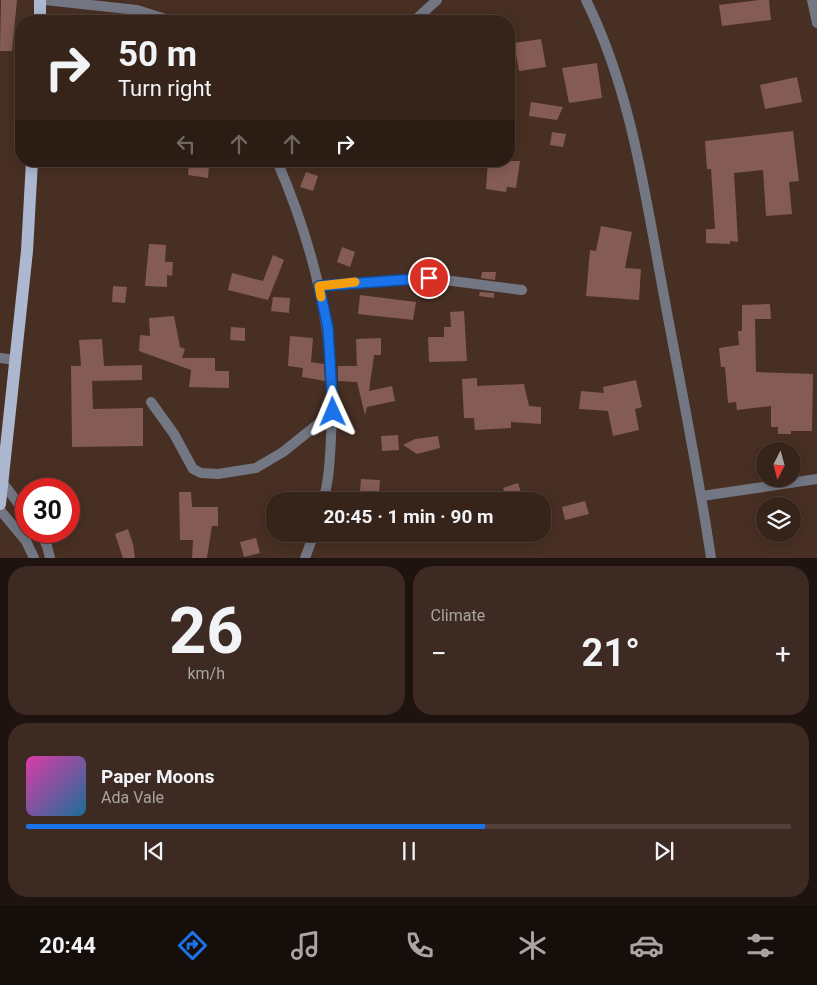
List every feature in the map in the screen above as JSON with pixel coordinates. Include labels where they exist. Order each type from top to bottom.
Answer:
[{"type":"main road","points":[[40,0],[40,15]]},
{"type":"main road","points":[[0,504],[27,251],[32,167]]},
{"type":"street","points":[[45,0],[138,10],[153,15]]},
{"type":"street","points":[[421,15],[437,0]]},
{"type":"street","points":[[586,0],[613,62],[640,164],[702,496],[711,558]]},
{"type":"street","points":[[812,0],[817,23]]},
{"type":"street","points":[[281,167],[295,201],[319,286],[328,328],[333,412],[326,492]]},
{"type":"street","points":[[319,286],[429,278],[522,290]]},
{"type":"street","points":[[0,358],[16,360]]},
{"type":"street","points":[[151,402],[174,434],[193,469],[201,473],[218,474],[256,468],[283,452],[333,412]]},
{"type":"street","points":[[702,496],[817,479]]},
{"type":"street","points":[[3,483],[15,499]]},
{"type":"street","points":[[0,510],[26,541],[34,558]]},
{"type":"street","points":[[305,558],[311,542]]},
{"type":"street","points":[[45,543],[50,558]]},
{"type":"building","points":[[1,0],[17,0],[12,51],[0,51]]},
{"type":"building","points":[[769,0],[771,20],[722,26],[719,5]]},
{"type":"building","points":[[541,39],[546,67],[519,71],[515,43]]},
{"type":"building","points":[[597,63],[602,98],[569,103],[562,68]]},
{"type":"building","points":[[797,77],[802,102],[765,109],[760,85]]},
{"type":"building","points":[[531,102],[563,107],[557,120],[529,116]]},
{"type":"building","points":[[793,131],[799,181],[789,182],[792,214],[766,216],[763,170],[734,173],[738,242],[730,241],[730,244],[706,243],[706,229],[715,229],[711,169],[707,169],[705,141]]},
{"type":"building","points":[[552,132],[566,134],[563,147],[550,145]]},
{"type":"building","points":[[515,161],[520,161],[516,188],[507,187],[506,192],[486,189],[488,167],[515,167]]},
{"type":"building","points":[[189,167],[209,167],[208,178],[188,175]]},
{"type":"building","points":[[306,172],[318,176],[313,191],[300,187]]},
{"type":"building","points":[[601,226],[632,232],[625,268],[641,269],[639,300],[586,296],[590,250],[596,251]]},
{"type":"building","points":[[149,244],[166,245],[165,262],[173,262],[172,276],[167,275],[167,287],[145,286]]},
{"type":"building","points":[[342,247],[355,252],[350,267],[337,262]]},
{"type":"building","points":[[273,255],[284,260],[268,300],[228,290],[232,273],[263,281]]},
{"type":"building","points":[[482,272],[496,272],[495,280],[481,278]]},
{"type":"building","points":[[113,286],[127,287],[125,303],[112,302]]},
{"type":"building","points":[[480,292],[494,293],[494,298],[479,296]]},
{"type":"building","points":[[360,295],[416,302],[413,320],[358,314]]},
{"type":"building","points":[[273,297],[290,298],[289,313],[271,311]]},
{"type":"building","points":[[770,304],[771,319],[755,319],[756,372],[813,374],[812,431],[791,431],[791,434],[778,434],[778,427],[771,427],[771,406],[737,410],[736,402],[728,403],[725,367],[721,367],[719,348],[739,345],[738,331],[742,331],[742,305]]},
{"type":"building","points":[[464,311],[467,361],[429,362],[428,337],[444,337],[444,327],[451,327],[450,312]]},
{"type":"building","points":[[174,316],[180,347],[185,349],[182,358],[215,358],[215,371],[229,371],[229,388],[189,387],[191,370],[139,351],[140,335],[150,336],[149,318]]},
{"type":"building","points":[[231,327],[245,328],[245,341],[230,340]]},
{"type":"building","points":[[290,336],[313,338],[311,362],[324,364],[325,381],[302,377],[303,368],[288,366]]},
{"type":"building","points":[[381,338],[381,355],[374,355],[369,391],[392,386],[395,401],[367,407],[365,415],[357,382],[338,381],[338,366],[357,366],[356,339]]},
{"type":"building","points":[[102,339],[104,366],[142,365],[142,380],[92,381],[93,409],[143,408],[143,446],[72,447],[71,366],[81,366],[79,340]]},
{"type":"building","points":[[477,378],[477,386],[524,384],[529,406],[541,407],[541,424],[511,422],[511,428],[475,430],[474,418],[464,418],[462,379]]},
{"type":"building","points":[[636,380],[642,407],[635,409],[639,430],[613,436],[608,411],[579,409],[581,391],[604,393],[603,387]]},
{"type":"building","points":[[398,435],[399,450],[382,451],[381,436]]},
{"type":"building","points":[[438,436],[440,448],[417,454],[403,445],[415,439]]},
{"type":"building","points":[[361,479],[380,480],[379,492],[360,492]]},
{"type":"building","points":[[518,483],[521,492],[504,492],[503,488]]},
{"type":"building","points":[[179,492],[191,492],[192,507],[218,507],[218,526],[212,526],[207,558],[192,558],[193,540],[180,540]]},
{"type":"building","points":[[585,501],[589,514],[565,520],[562,507]]},
{"type":"building","points":[[128,529],[135,558],[123,558],[115,534]]},
{"type":"building","points":[[256,538],[260,553],[244,557],[240,542]]},
{"type":"slow traffic","points":[[321,297],[319,286],[355,282]]},
{"type":"route","points":[[333,412],[328,328],[319,286],[391,279],[429,278]]}]
